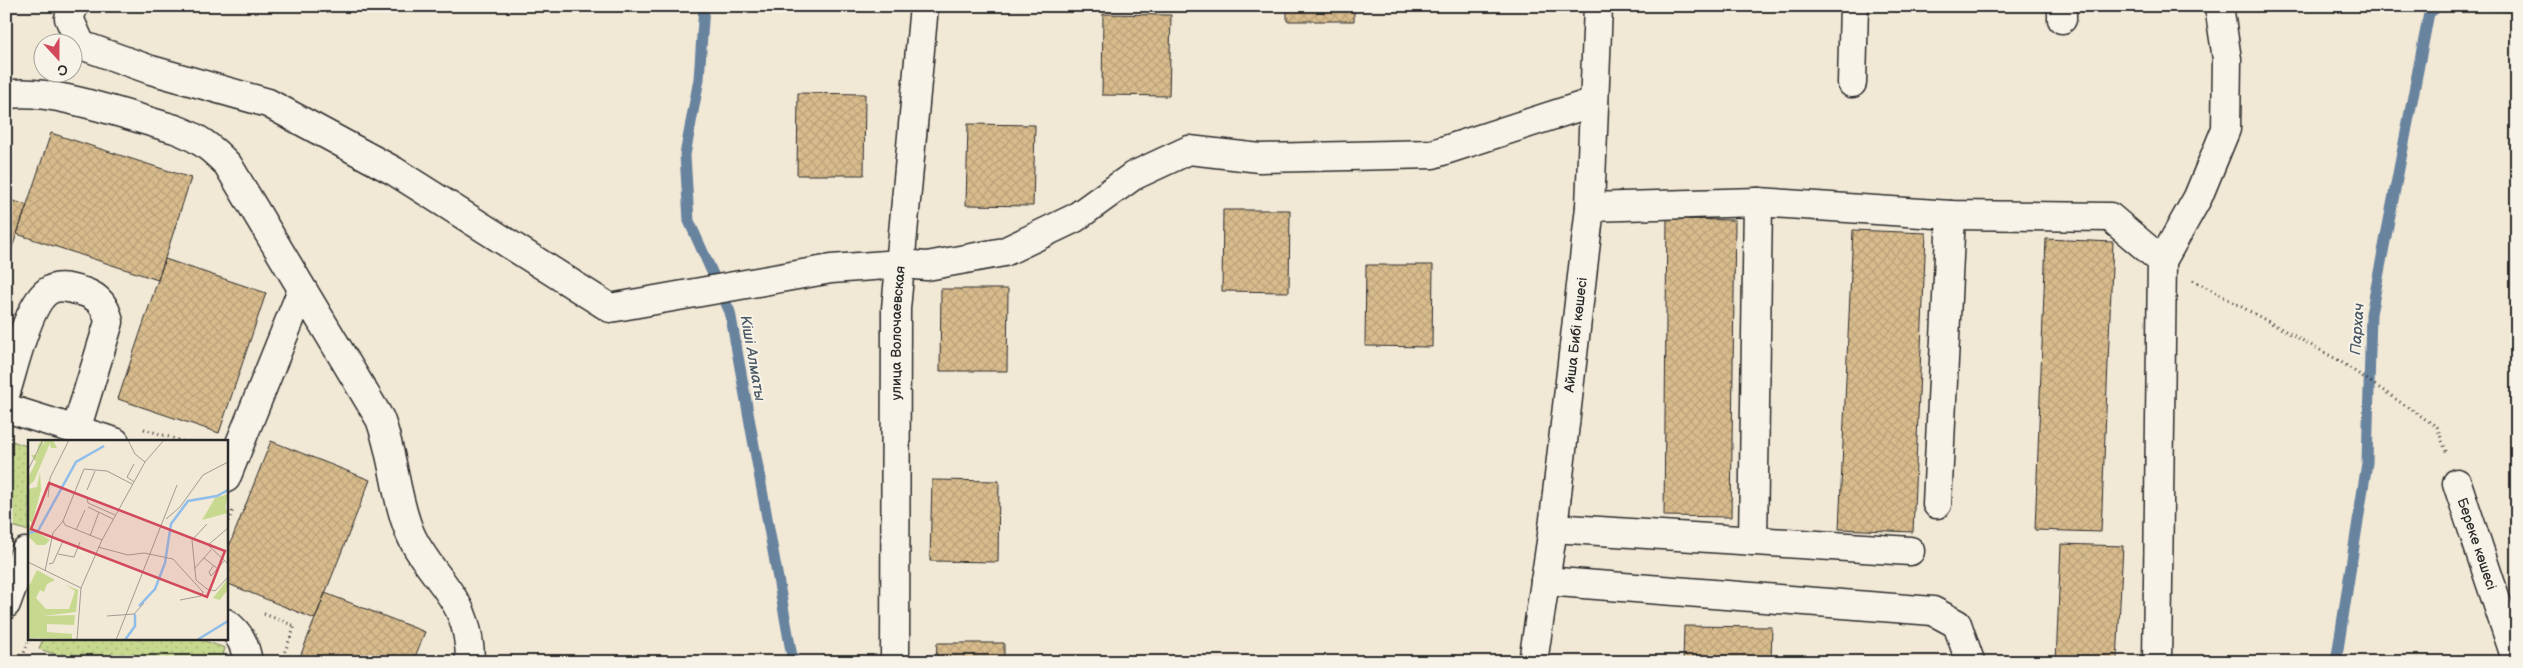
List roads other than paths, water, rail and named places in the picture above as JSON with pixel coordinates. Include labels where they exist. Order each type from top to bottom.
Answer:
[{"type":"street","points":[[74,6],[69,18],[81,45],[152,70],[268,103],[394,171],[610,308],[831,269],[900,264],[927,266],[1004,252],[1075,218],[1133,176],[1189,150],[1260,158],[1432,154],[1594,102]]},
{"type":"street","name":"улица Волочаевская","points":[[895,662],[896,309],[924,6]]},
{"type":"street","name":"Айша Бибі көшесі","points":[[1533,662],[1553,528],[1590,207],[1598,6]]},
{"type":"street","points":[[1852,83],[1854,6]]},
{"type":"street","points":[[2157,662],[2162,261],[2198,197],[2226,128],[2227,59],[2219,6]]},
{"type":"street","points":[[6,95],[21,92],[47,95],[175,129],[193,135],[210,146],[228,165],[380,419],[388,440],[410,533],[422,555],[461,612],[469,640],[470,662]]},
{"type":"street","points":[[1590,207],[1758,202],[1951,215],[2110,217],[2162,261]]},
{"type":"street","points":[[1753,541],[1758,202]]},
{"type":"street","points":[[1937,504],[1951,215]]},
{"type":"street","points":[[6,392],[33,311],[43,294],[51,288],[60,287],[89,294],[100,300],[107,313],[108,322],[76,430]]},
{"type":"street","points":[[228,475],[302,290]]},
{"type":"street","points":[[6,408],[108,440]]},
{"type":"street","name":"Береке көшесі","points":[[2456,483],[2517,662]]},
{"type":"street","points":[[1553,528],[1910,552]]},
{"type":"street","points":[[6,604],[20,551]]},
{"type":"street","points":[[1545,581],[1933,611],[1957,624],[1970,661]]},
{"type":"street","points":[[228,625],[237,632],[245,646],[248,662]]},
{"type":"waterway","name":"Кіші Алматы","points":[[704,6],[699,79],[685,155],[689,221],[730,312],[793,662]]},
{"type":"waterway","name":"Пархач","points":[[2336,662],[2367,463],[2371,314],[2429,13],[2439,6]]}]
